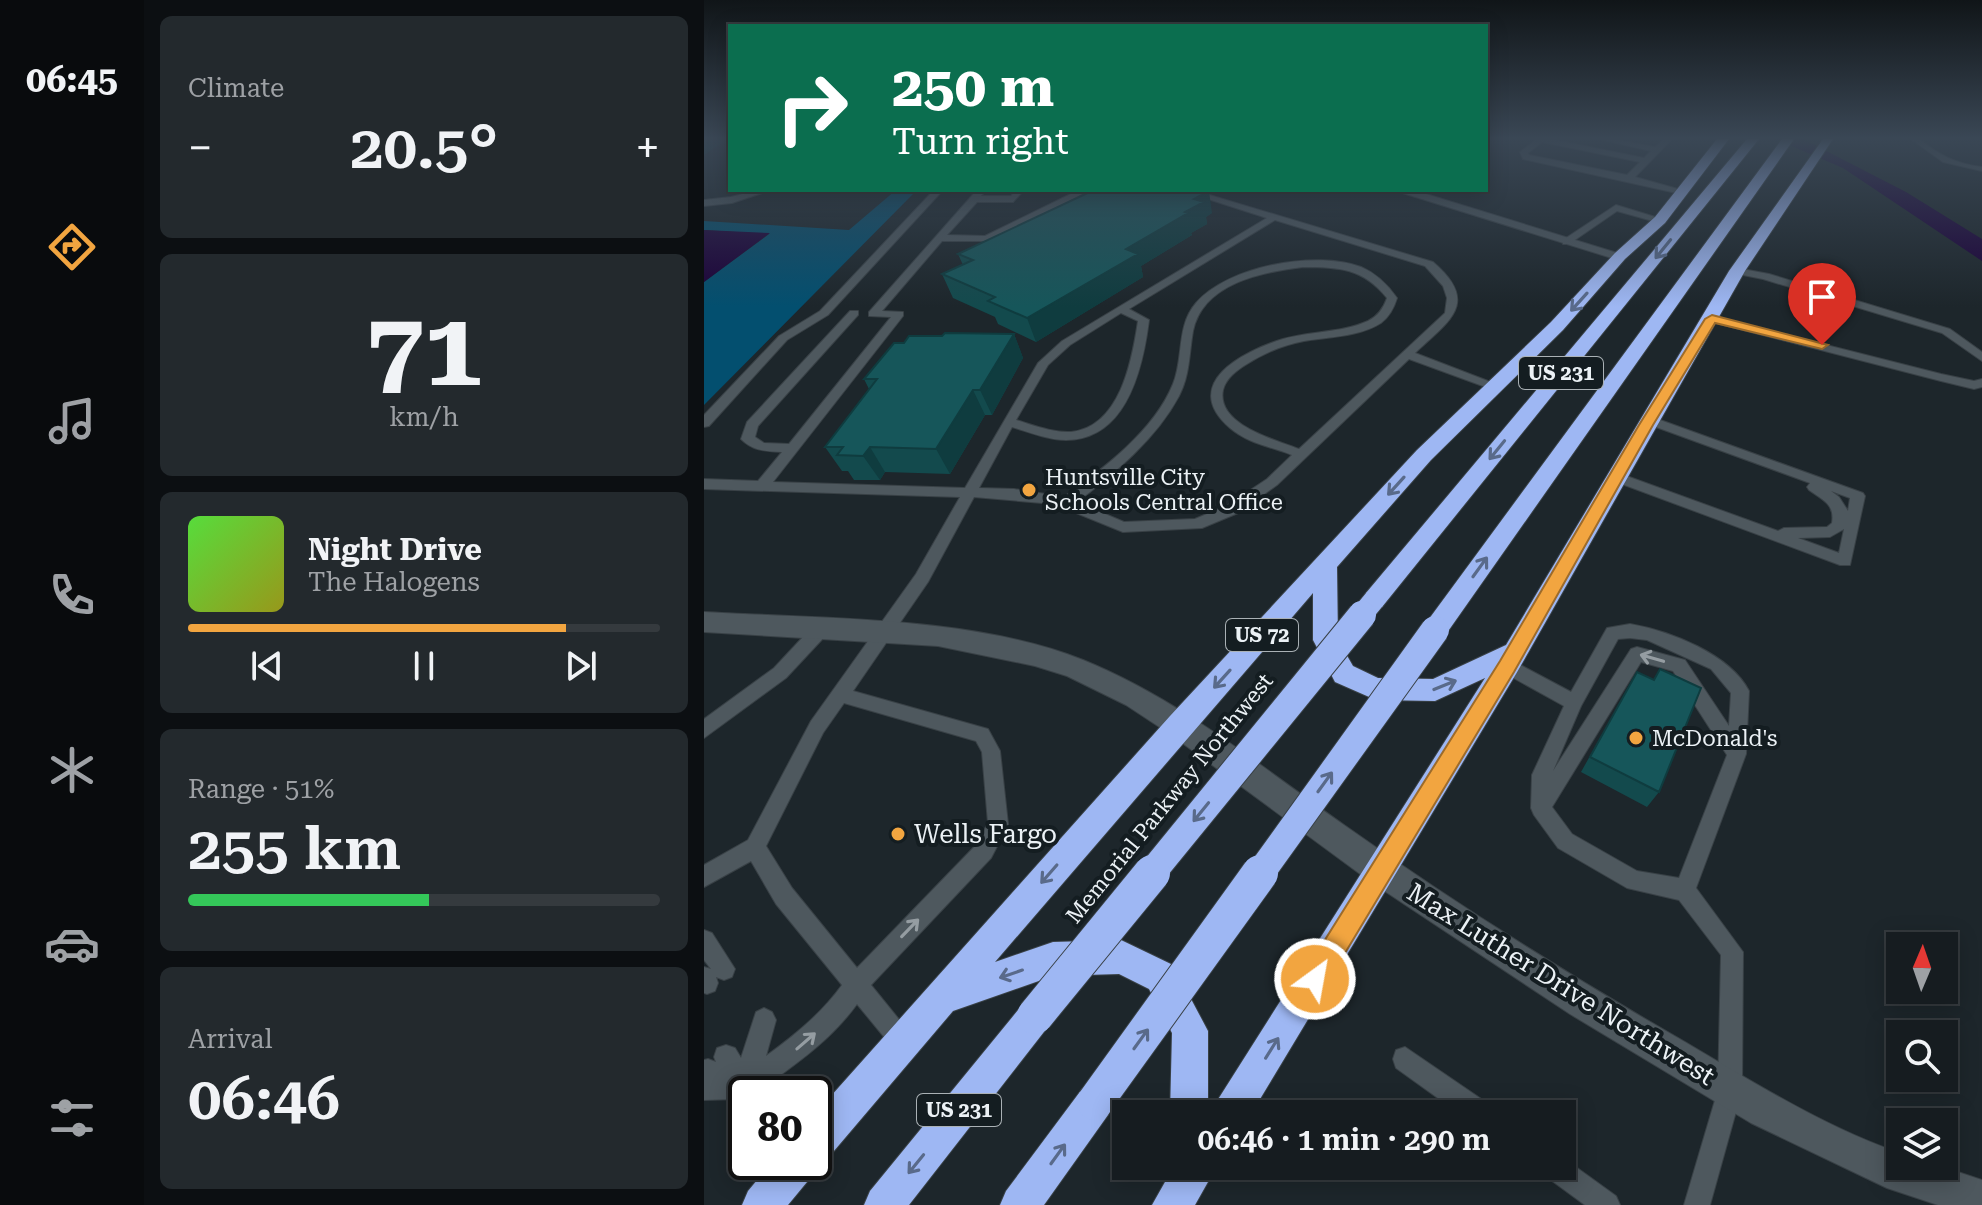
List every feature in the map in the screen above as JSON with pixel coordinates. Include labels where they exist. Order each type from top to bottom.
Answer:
[{"type":"highway","name":"US 72","points":[[832,1121],[1180,725],[1424,455],[1557,326],[1620,256],[1660,220],[1678,195]]},
{"type":"highway","name":"Memorial Parkway Northwest","points":[[884,1205],[1706,195]]},
{"type":"highway","name":"US 231","points":[[1020,1205],[1748,195]]},
{"type":"highway","points":[[1239,1100],[1511,659],[1649,420],[1712,319],[1737,271],[1787,195]]},
{"type":"highway","points":[[1325,566],[1326,640],[1344,674],[1376,689],[1435,690],[1511,659]]},
{"type":"highway","points":[[939,999],[1053,959],[1121,957],[1161,977],[1190,1031],[1189,1100]]},
{"type":"highway","name":"US 72","points":[[762,1205],[782,1180]]},
{"type":"highway","points":[[1171,1205],[1176,1180]]},
{"type":"highway","points":[[1171,1205],[1188,1180]]},
{"type":"street","points":[[1416,195],[1620,256]]},
{"type":"street","name":"Max Luther Drive Northwest","points":[[710,627],[822,628],[977,643],[1061,664],[1135,697],[1180,725],[1382,871],[1582,1002],[1730,1090],[1764,1110],[1887,1168],[1982,1200]]},
{"type":"lane","points":[[704,203],[749,195]]},
{"type":"lane","points":[[704,423],[783,338],[824,313],[934,195]]},
{"type":"lane","points":[[873,314],[977,195]]},
{"type":"lane","points":[[987,195],[1013,199],[1016,195]]},
{"type":"lane","points":[[939,238],[987,239],[1075,195]]},
{"type":"lane","points":[[704,484],[1014,494],[1066,503],[1123,527],[1197,524],[1233,509],[1272,482],[1450,314],[1454,301],[1444,276],[1429,264],[1201,195]]},
{"type":"lane","points":[[1566,242],[1616,208],[1660,220]]},
{"type":"lane","points":[[704,877],[755,847],[817,727],[922,578],[1044,363],[1066,343],[1273,218]]},
{"type":"lane","points":[[1066,503],[1103,476],[1161,413],[1178,386],[1185,361],[1185,336],[1192,315],[1205,299],[1225,285],[1252,273],[1298,265],[1352,266],[1386,285],[1392,298],[1388,310],[1376,321],[1279,344],[1246,359],[1223,375],[1215,391],[1217,409],[1235,427],[1301,454]]},
{"type":"lane","points":[[1737,271],[1765,276],[1946,331],[1982,358]]},
{"type":"lane","points":[[1008,422],[1069,436],[1091,431],[1113,412],[1131,383],[1144,320],[1120,309]]},
{"type":"lane","points":[[762,486],[899,314],[824,313]]},
{"type":"lane","points":[[793,448],[761,447],[748,439],[752,425],[854,313]]},
{"type":"lane","points":[[1712,319],[1795,337],[1927,374],[1974,385],[1982,383]]},
{"type":"lane","points":[[1407,354],[1495,386]]},
{"type":"lane","points":[[1616,477],[1845,561],[1858,496],[1649,420]]},
{"type":"lane","points":[[1694,436],[1710,451],[1819,489],[1834,500],[1841,512],[1839,525],[1830,532],[1766,532]]},
{"type":"lane","points":[[704,730],[780,673],[822,628]]},
{"type":"lane","points":[[1685,890],[1737,754],[1740,691],[1717,664],[1649,634],[1630,631],[1613,633],[1574,703],[1542,775],[1541,808],[1565,841],[1634,881],[1685,890],[1732,952],[1730,1090],[1697,1205]]},
{"type":"lane","points":[[1541,808],[1637,654],[1679,665],[1737,754]]},
{"type":"lane","points":[[1511,659],[1574,703]]},
{"type":"lane","points":[[765,1076],[836,1013],[856,985],[984,851],[998,824],[991,751],[982,735],[841,695]]},
{"type":"lane","points":[[755,847],[784,896],[902,1041]]},
{"type":"lane","points":[[704,941],[712,977]]},
{"type":"lane","points":[[750,1076],[756,1028]]},
{"type":"lane","points":[[1405,1059],[1462,1100]]},
{"type":"lane","points":[[1572,1180],[1607,1205]]},
{"type":"shaded area","points":[[890,195],[912,195],[704,405],[704,282],[769,234],[704,230],[704,221],[849,230]]},
{"type":"shaded area","points":[[1884,195],[1911,195],[1982,239],[1982,261]]},
{"type":"shaded area","points":[[704,230],[770,233],[704,282]]},
{"type":"building","points":[[1083,195],[1201,195],[1194,199],[1204,202],[1126,249],[1138,254],[1027,318],[988,301],[995,297],[942,274],[973,260],[958,254]]},
{"type":"building","points":[[945,333],[1014,334],[980,390],[973,390],[936,449],[870,447],[863,456],[837,455],[843,447],[825,447],[877,379],[864,379],[894,343],[904,343],[909,336],[942,336]]},
{"type":"building","name":"McDonald's","points":[[1660,669],[1701,688],[1659,792],[1590,757],[1637,672],[1654,680]]},
{"type":"place","name":"Huntsville City Schools Central Office","points":[[1029,490]]},
{"type":"place","name":"McDonald's","points":[[1636,738]]},
{"type":"place","name":"Wells Fargo","points":[[898,834]]},
{"type":"route","points":[[1315,979],[1507,666],[1646,425],[1712,319],[1822,345]]}]
